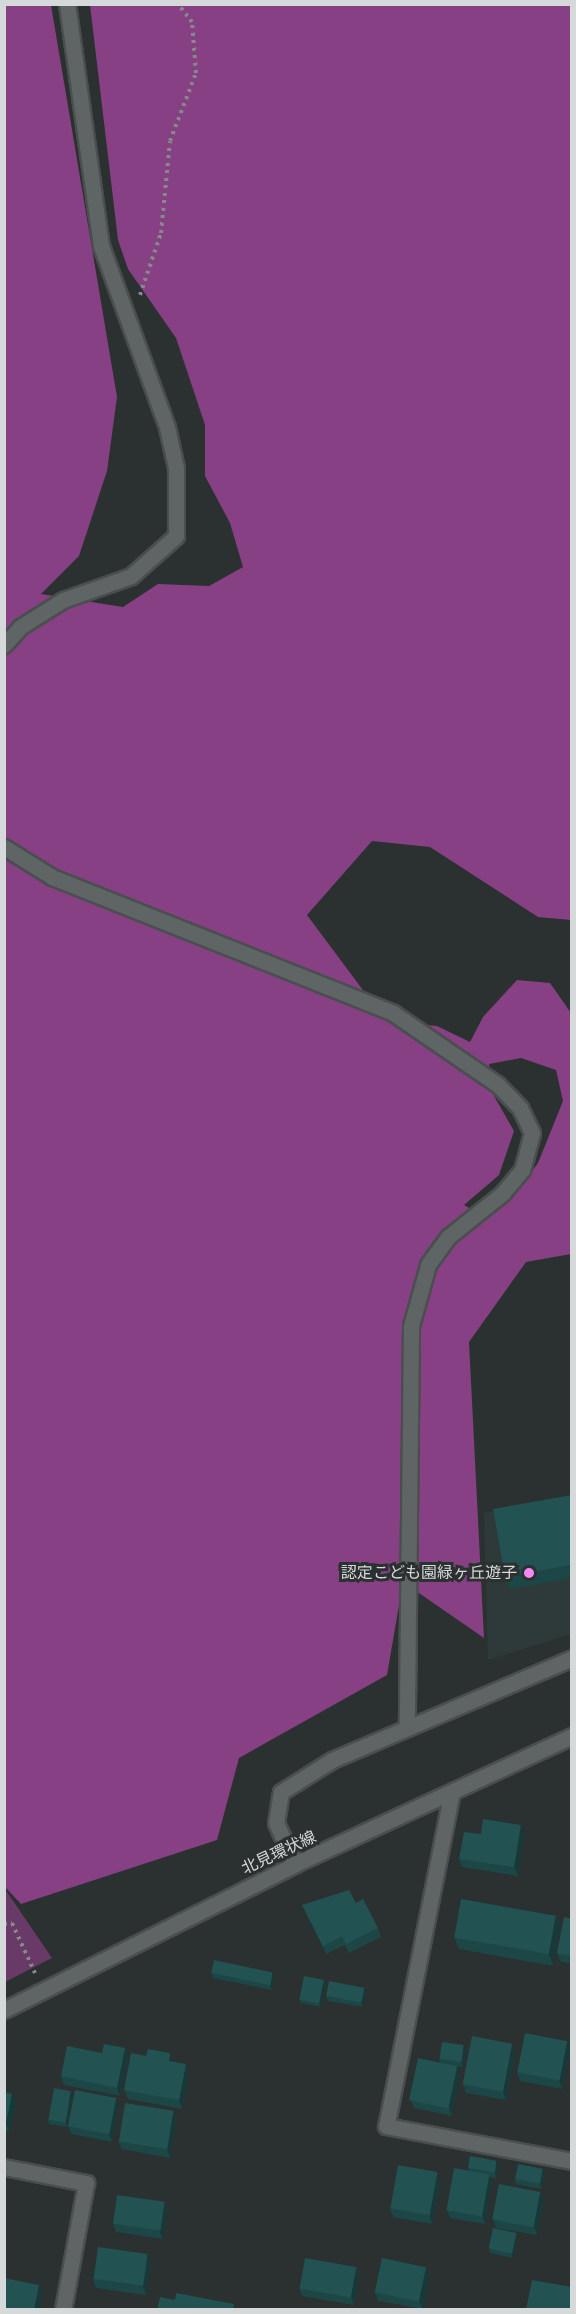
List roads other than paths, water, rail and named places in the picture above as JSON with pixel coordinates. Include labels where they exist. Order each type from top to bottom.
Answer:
[{"type":"street","points":[[4,645],[20,627],[63,600],[131,576],[176,536],[176,468],[167,427],[101,246],[67,4]]},
{"type":"street","points":[[4,847],[52,877],[393,1013],[498,1085],[520,1108],[532,1133],[522,1170],[503,1193],[448,1237],[428,1265],[411,1326],[407,1725]]},
{"type":"street","points":[[295,1864],[276,1823],[281,1792],[332,1760],[407,1725],[572,1658]]},
{"type":"street","name":"北見環状線","points":[[4,2010],[295,1864],[451,1796],[572,1736]]},
{"type":"street","points":[[451,1796],[386,2126],[572,2161]]},
{"type":"street","points":[[4,2168],[86,2183],[63,2310]]},
{"type":"place","name":"認定こども園緑ヶ丘遊子","points":[[529,1573]]}]
